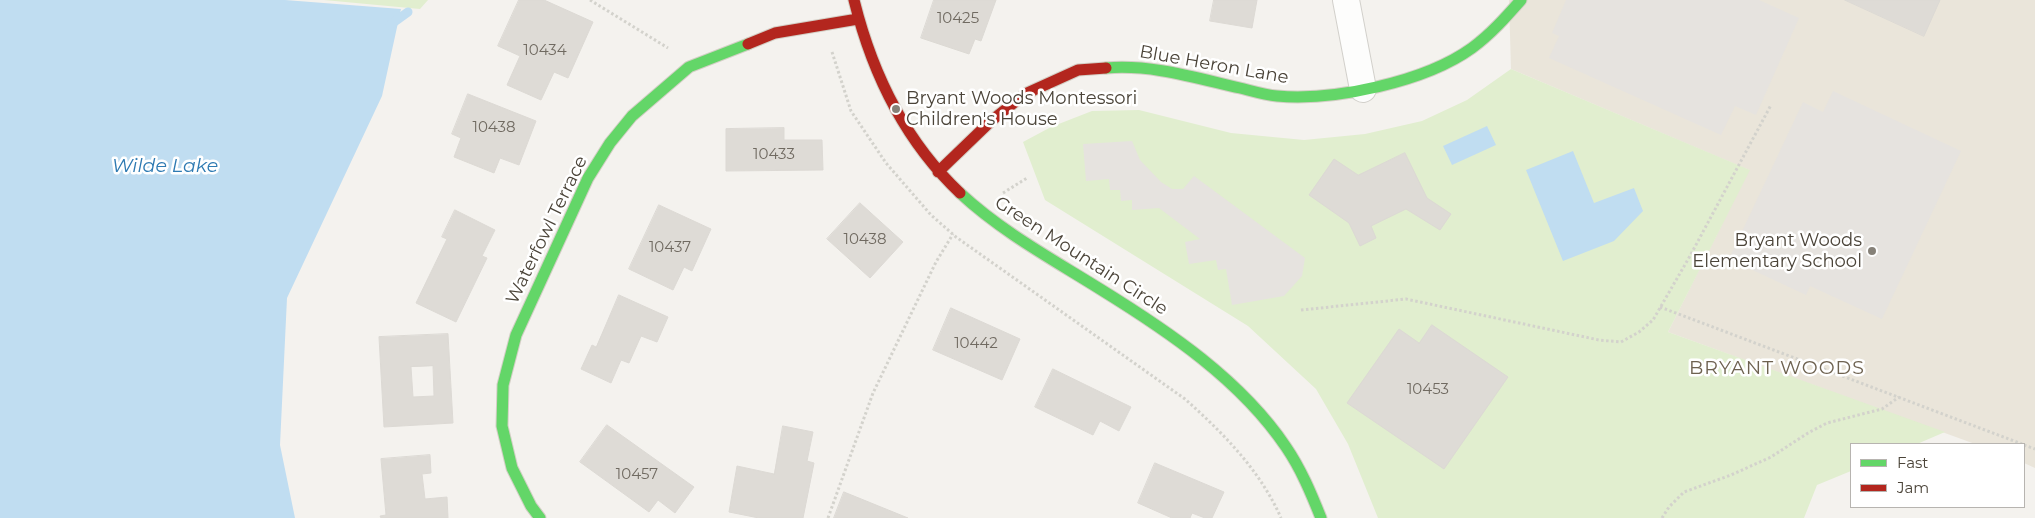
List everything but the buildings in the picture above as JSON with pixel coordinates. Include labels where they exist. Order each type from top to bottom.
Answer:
[{"type":"street","name":"Green Mountain Circle","points":[[854,0],[858,19],[878,78],[907,131],[938,172],[980,212],[1042,255],[1101,290],[1158,328],[1203,360],[1240,393],[1282,440],[1314,494],[1321,518]]},
{"type":"street","points":[[1346,0],[1363,89]]},
{"type":"street","name":"Blue Heron Lane","points":[[938,172],[991,121],[1025,94],[1078,70],[1115,67],[1156,68],[1276,96],[1316,96],[1363,89],[1411,78],[1440,66],[1464,53],[1501,23],[1521,0]]},
{"type":"street","name":"Waterfowl Terrace","points":[[540,518],[531,506],[512,468],[502,426],[503,385],[516,335],[588,178],[610,143],[632,116],[689,67],[775,32],[858,19]]},
{"type":"path","points":[[590,0],[674,52]]},
{"type":"path","points":[[1302,310],[1406,299],[1599,340],[1622,342],[1639,332],[1653,320],[1690,256],[1771,105]]},
{"type":"path","points":[[998,197],[1027,178]]},
{"type":"path","points":[[828,518],[873,393],[936,262],[953,234]]},
{"type":"path","points":[[1660,307],[2018,443]]},
{"type":"path","points":[[1662,518],[1669,507],[1684,492],[1771,457],[1808,432],[1828,424],[1882,409],[1899,397]]},
{"type":"shaded area","name":"Bryant Woods Elementary School","points":[[1509,0],[2035,0],[2035,468],[2025,463],[2025,443],[1972,443],[1668,332],[1749,170],[1511,69]]},
{"type":"shaded area","points":[[1566,0],[1759,0],[1799,18],[1756,115],[1735,106],[1721,135],[1549,58],[1559,36],[1552,33]]},
{"type":"shaded area","points":[[1833,91],[1961,151],[1882,319],[1810,286],[1806,295],[1729,259],[1803,102],[1823,112]]},
{"type":"shaded area","points":[[1132,141],[1140,160],[1161,182],[1172,189],[1183,189],[1194,176],[1305,258],[1302,276],[1284,296],[1232,305],[1226,269],[1218,270],[1216,260],[1189,264],[1185,242],[1200,239],[1159,208],[1132,210],[1132,200],[1121,201],[1120,190],[1110,190],[1109,179],[1086,181],[1083,144]]},
{"type":"green space","points":[[324,0],[428,0],[420,9]]},
{"type":"green space","points":[[1511,69],[1750,170],[1668,332],[1945,432],[1919,443],[1850,443],[1850,471],[1817,485],[1804,518],[1378,518],[1348,444],[1316,389],[1248,326],[1045,200],[1023,142],[1051,127],[1092,111],[1139,110],[1231,133],[1304,140],[1365,134],[1422,121],[1467,100]]},
{"type":"water","name":"Wilde Lake","points":[[0,0],[285,0],[401,9],[382,96],[287,298],[280,445],[295,518],[0,518]]},
{"type":"water","points":[[1487,126],[1496,145],[1452,165],[1443,146]]},
{"type":"water","points":[[1573,151],[1594,203],[1634,188],[1643,211],[1614,241],[1563,261],[1526,170]]},
{"type":"waterway","points":[[390,25],[408,12]]},
{"type":"traffic: fast","points":[[1106,68],[1123,67],[1157,70],[1277,96],[1300,97],[1351,92],[1405,79],[1430,71],[1452,60],[1486,37],[1521,0]]},
{"type":"traffic: fast","points":[[540,518],[531,506],[512,468],[502,426],[503,385],[516,335],[588,178],[610,143],[632,116],[689,67],[748,44]]},
{"type":"traffic: fast","points":[[960,193],[1010,233],[1126,305],[1177,340],[1225,379],[1248,400],[1286,447],[1301,473],[1321,518]]},
{"type":"traffic: jam","points":[[854,0],[870,54],[893,104],[923,151],[940,173],[960,193]]},
{"type":"traffic: jam","points":[[748,44],[775,33],[858,19]]},
{"type":"traffic: jam","points":[[938,172],[991,121],[1025,94],[1078,70],[1106,68]]},
{"type":"place","name":"Bryant Woods Montessori Children's House","points":[[896,109]]},
{"type":"place","name":"Bryant Woods Elementary School","points":[[1872,251]]},
{"type":"district","name":"BRYANT WOODS","points":[[1777,368]]}]
